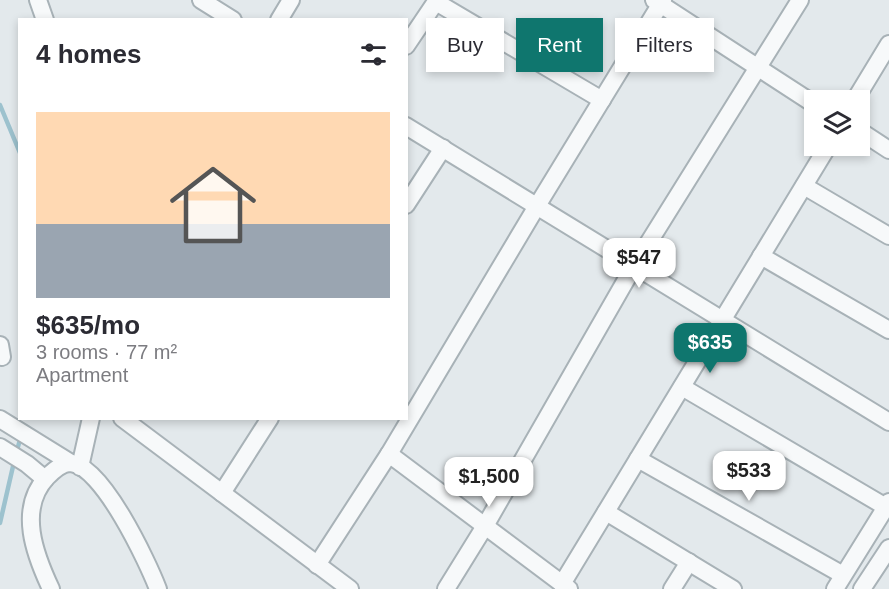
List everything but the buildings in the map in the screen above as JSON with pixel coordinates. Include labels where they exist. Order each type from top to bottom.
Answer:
[{"type":"street","points":[[38,0],[44,18]]},
{"type":"street","points":[[201,0],[229,18]]},
{"type":"street","points":[[280,18],[291,0]]},
{"type":"street","points":[[446,589],[485,526],[634,266],[800,0]]},
{"type":"street","points":[[408,43],[437,1],[602,100]]},
{"type":"street","points":[[317,565],[389,454],[659,1],[804,98]]},
{"type":"street","points":[[862,90],[888,50]]},
{"type":"street","points":[[408,127],[889,422]]},
{"type":"street","points":[[870,138],[889,150]]},
{"type":"street","points":[[408,202],[443,148]]},
{"type":"street","points":[[389,454],[565,587],[606,512],[822,156]]},
{"type":"street","points":[[804,186],[889,236]]},
{"type":"street","points":[[761,256],[889,330]]},
{"type":"street","points":[[0,345],[2,357],[0,355]]},
{"type":"street","points":[[638,459],[839,582],[888,504],[682,387]]},
{"type":"street","points":[[1,420],[92,476],[120,509],[158,589]]},
{"type":"street","points":[[75,465],[90,420]]},
{"type":"street","points":[[125,420],[350,589]]},
{"type":"street","points":[[222,493],[269,420]]},
{"type":"street","points":[[0,447],[45,479]]},
{"type":"street","points":[[51,589],[30,534],[33,500],[45,479],[56,468],[75,465]]},
{"type":"street","points":[[606,512],[734,589]]},
{"type":"street","points":[[862,589],[888,550]]},
{"type":"street","points":[[672,589],[689,562]]},
{"type":"waterway","points":[[0,105],[18,148]]},
{"type":"waterway","points":[[16,454],[21,436]]},
{"type":"waterway","points":[[0,523],[14,462]]}]
